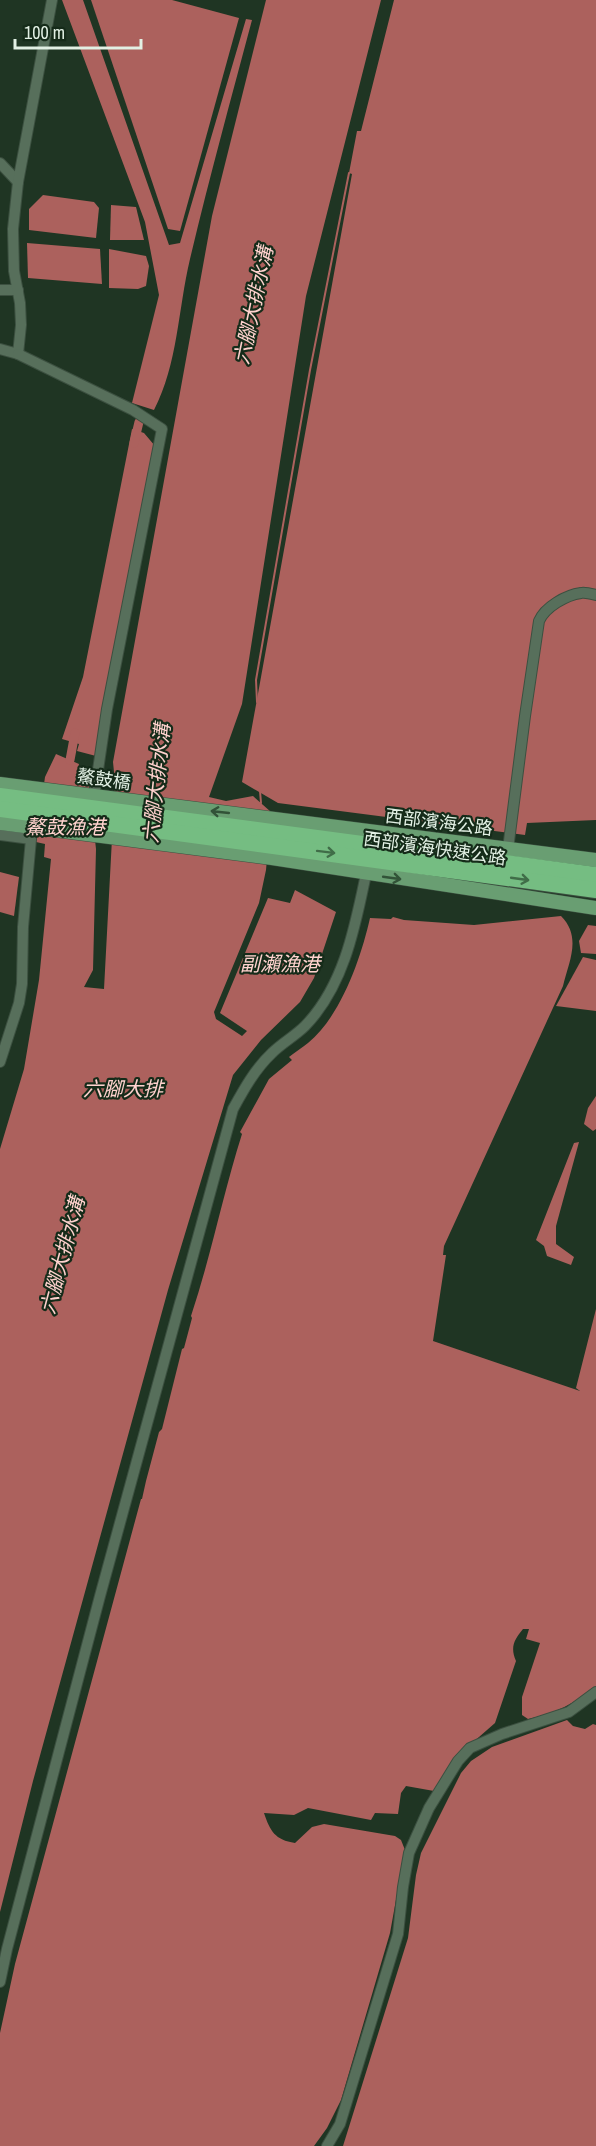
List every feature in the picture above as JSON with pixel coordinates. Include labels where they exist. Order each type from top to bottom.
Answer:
[{"type":"highway","points":[[0,796],[33,807]]},
{"type":"highway","points":[[0,808],[33,807],[272,839]]},
{"type":"highway","name":"西部濱海快速公路","points":[[272,839],[596,875]]},
{"type":"highway","name":"西部濱海快速公路","points":[[272,839],[596,890]]},
{"type":"main road","points":[[0,784],[33,807],[0,823]]},
{"type":"main road","name":"鰲鼓橋","points":[[33,807],[94,797],[272,839]]},
{"type":"main road","name":"西部濱海公路","points":[[272,839],[508,849],[596,860]]},
{"type":"main road","points":[[272,839],[366,874],[596,908]]},
{"type":"street","points":[[18,354],[21,325],[13,248],[18,182],[52,0]]},
{"type":"street","points":[[0,163],[18,182]]},
{"type":"street","points":[[0,290],[18,290]]},
{"type":"street","points":[[0,349],[18,354],[133,410],[162,429],[108,709],[94,797]]},
{"type":"street","points":[[508,849],[541,616],[548,608],[573,596],[581,593],[596,595]]},
{"type":"street","points":[[0,835],[31,839],[23,927],[22,984],[19,1004],[0,1062]]},
{"type":"street","points":[[0,1982],[100,1596],[232,1109],[248,1081],[272,1052],[305,1026],[337,979],[349,946],[366,874]]},
{"type":"street","points":[[327,2146],[340,2124],[398,1934],[409,1854],[429,1808],[458,1761],[470,1748],[502,1734],[569,1712],[596,1692]]},
{"type":"water","points":[[62,0],[83,0],[169,245],[180,243],[246,19],[252,20],[190,259],[173,355],[154,410],[132,403],[159,295],[145,222]]},
{"type":"water","points":[[91,0],[172,0],[239,18],[180,231],[168,229]]},
{"type":"water","points":[[266,0],[381,0],[306,296],[242,704],[209,797],[226,801],[253,796],[271,812],[266,870],[259,903],[214,1012],[216,1019],[242,1036],[247,1031],[220,1013],[268,898],[290,903],[295,890],[336,912],[314,978],[300,1002],[261,1040],[233,1075],[168,1290],[33,1781],[0,1912],[0,1149],[24,1069],[39,980],[51,859],[44,857],[45,844],[36,842],[45,777],[56,754],[79,764],[75,783],[89,786],[96,849],[93,970],[84,987],[104,989],[115,782],[113,762],[212,216]]},
{"type":"water","points":[[394,0],[596,0],[596,820],[527,823],[525,835],[278,803],[242,782],[352,174],[349,173],[357,131],[361,131]]},
{"type":"water","points":[[43,195],[94,202],[99,208],[96,238],[29,230],[29,209]]},
{"type":"water","points":[[111,205],[136,207],[144,240],[110,240]]},
{"type":"water","points":[[27,243],[100,249],[102,284],[28,278]]},
{"type":"water","points":[[109,249],[146,256],[149,266],[146,286],[138,289],[109,288]]},
{"type":"water","points":[[132,429],[144,433],[155,446],[96,756],[77,751],[79,744],[62,739],[83,677]]},
{"type":"water","points":[[0,872],[19,877],[14,916],[0,912]]},
{"type":"water","points":[[561,916],[571,932],[572,941],[571,958],[563,986],[444,1246],[443,1255],[446,1255],[433,1341],[580,1391],[576,1388],[596,1309],[596,1687],[555,1711],[528,1719],[522,1715],[522,1697],[540,1643],[526,1639],[529,1629],[523,1629],[514,1644],[513,1652],[516,1661],[495,1723],[463,1751],[434,1791],[406,1786],[401,1793],[398,1814],[375,1813],[371,1820],[308,1808],[294,1815],[264,1813],[274,1834],[288,1842],[295,1843],[312,1827],[324,1824],[395,1836],[401,1840],[405,1850],[390,1933],[341,2100],[327,2128],[314,2146],[0,2146],[0,2033],[15,1964],[205,1271],[242,1134],[240,1132],[269,1079],[292,1060],[289,1057],[320,1032],[340,1002],[355,968],[370,918],[391,919],[393,917],[404,920],[474,925]]},
{"type":"water","points":[[588,925],[596,926],[596,954],[581,953],[579,941]]},
{"type":"water","points":[[583,957],[596,960],[596,1011],[556,1006]]},
{"type":"water","points":[[596,1096],[596,1129],[593,1131],[584,1124],[588,1108]]},
{"type":"water","points":[[579,1142],[556,1226],[556,1244],[574,1257],[571,1265],[547,1256],[544,1246],[536,1240],[574,1143]]},
{"type":"water","points":[[567,1720],[573,1726],[585,1729],[593,1724],[596,1725],[596,2146],[343,2146],[408,1938],[421,1853],[461,1773],[471,1761],[492,1747]]},
{"type":"waterway","points":[[257,702],[256,680],[310,370],[349,173]]},
{"type":"waterway","points":[[134,443],[139,422]]},
{"type":"waterway","points":[[70,760],[75,733]]},
{"type":"waterway","points":[[260,791],[261,803]]},
{"type":"water label","name":"六腳大排水溝","points":[[253,305]]},
{"type":"water label","name":"六腳大排水溝","points":[[156,783]]},
{"type":"water label","name":"鰲鼓漁港","points":[[65,826]]},
{"type":"water label","name":"副瀨漁港","points":[[280,963]]},
{"type":"water label","name":"六腳大排","points":[[123,1088]]},
{"type":"water label","name":"六腳大排水溝","points":[[62,1255]]}]
